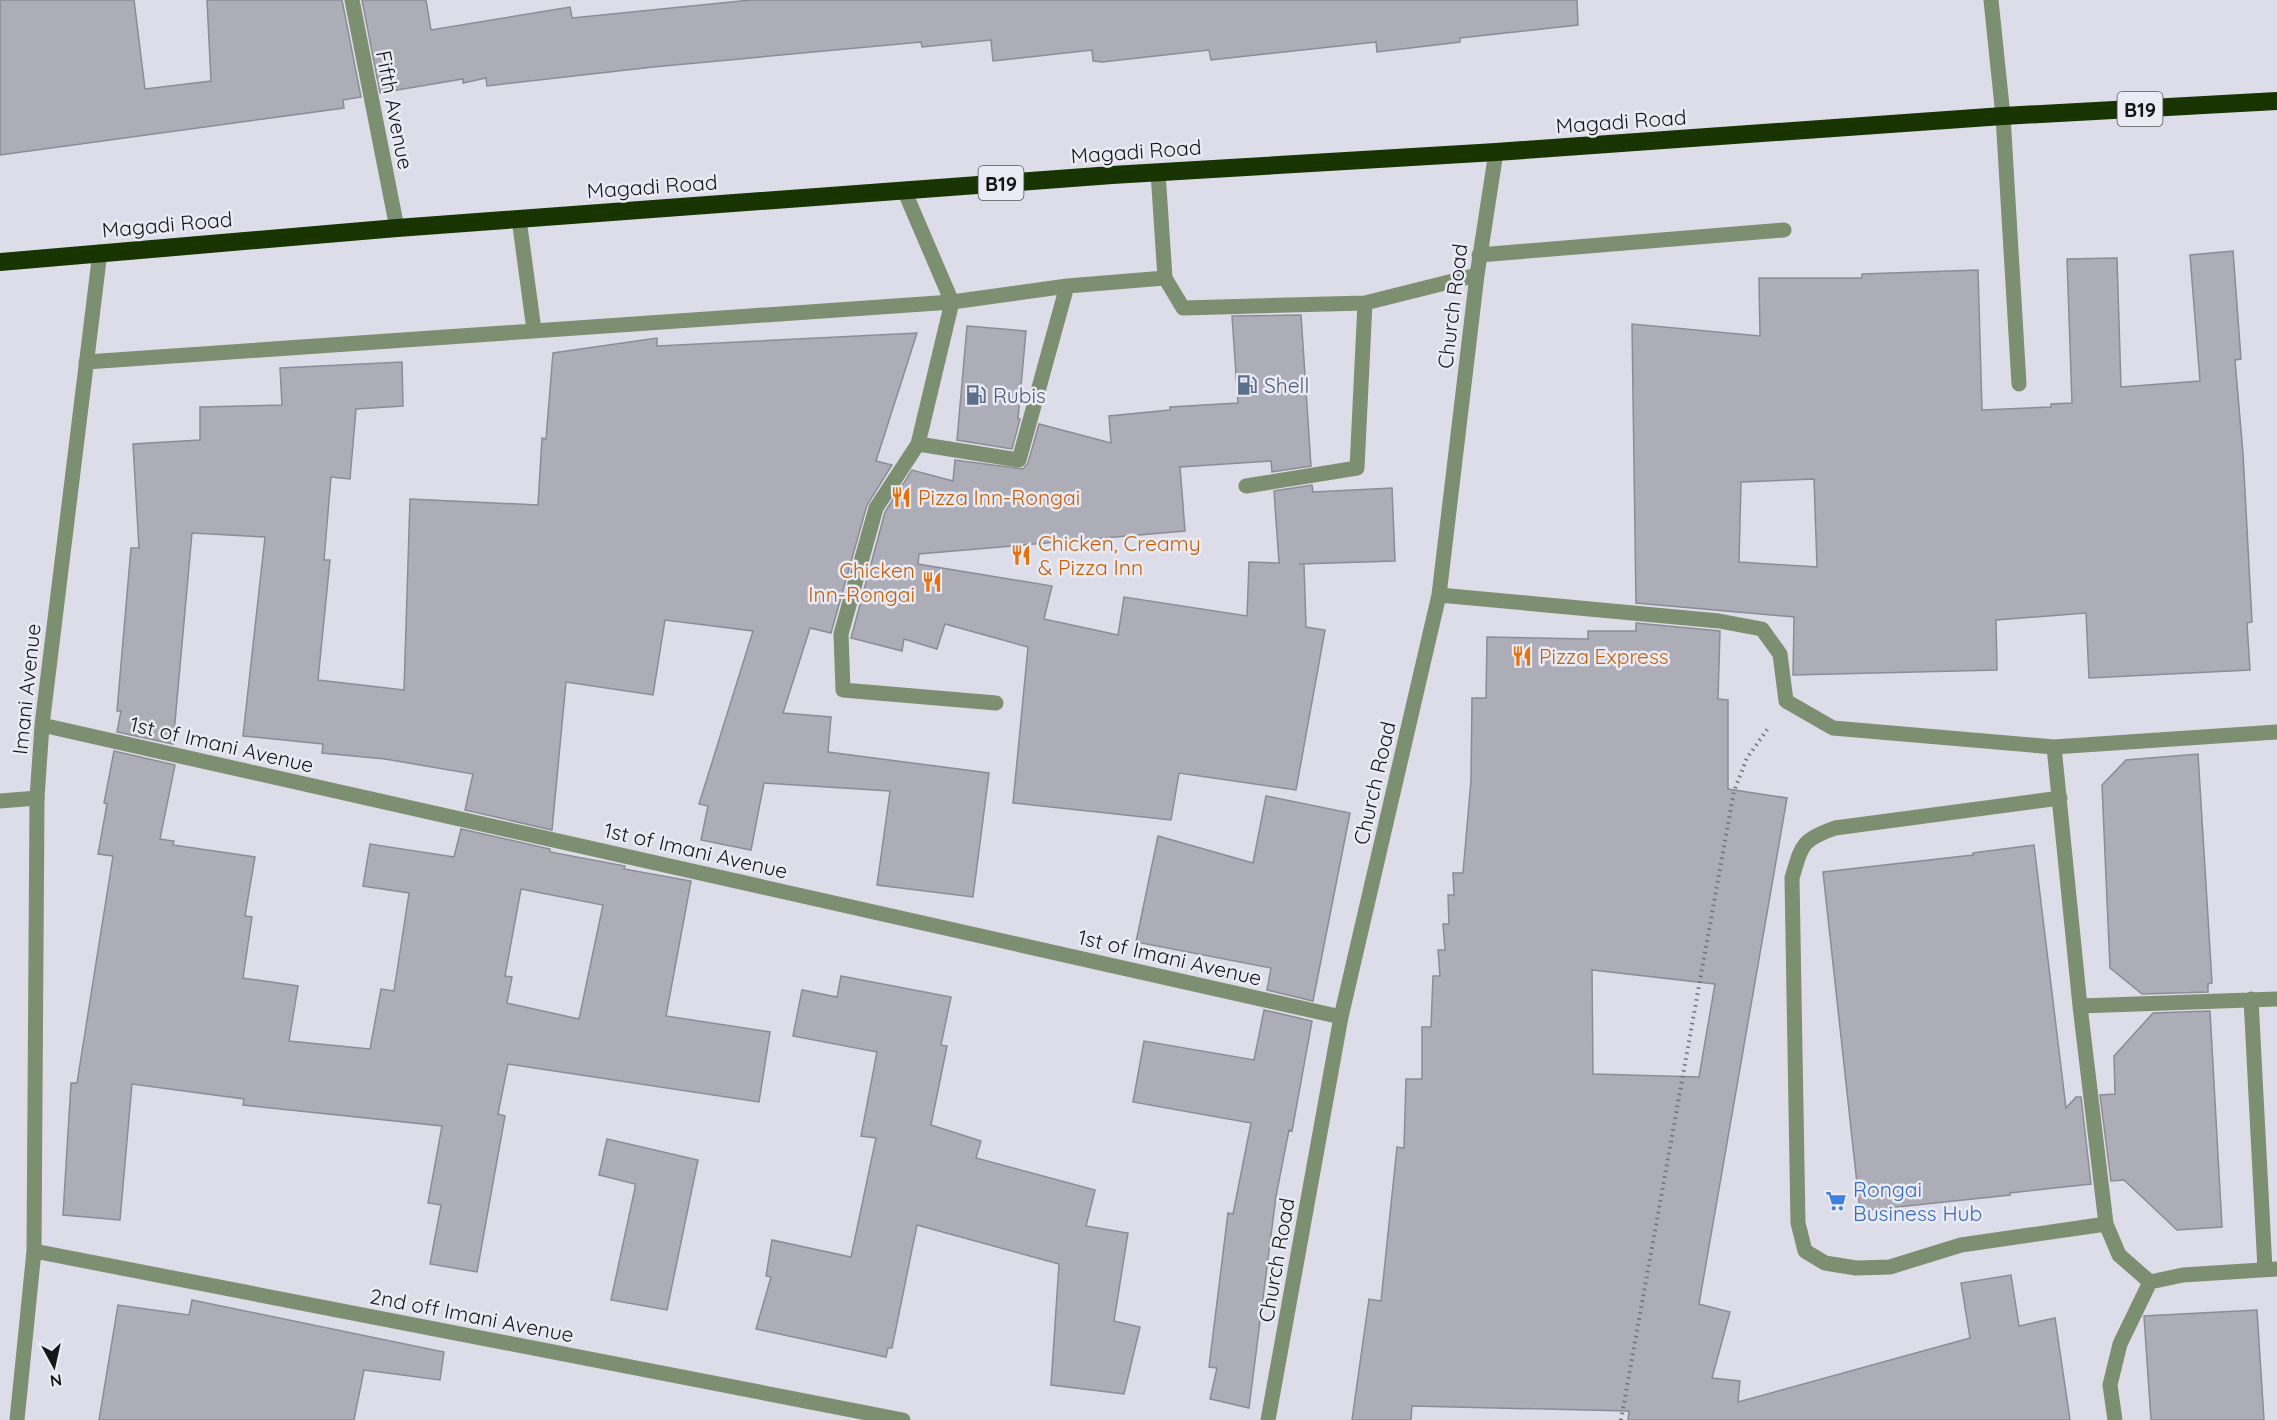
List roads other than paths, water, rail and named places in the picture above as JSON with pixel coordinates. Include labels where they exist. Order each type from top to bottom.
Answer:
[{"type":"highway","name":"Magadi Road","points":[[0,262],[397,228],[1158,172],[1496,152],[2003,116],[2277,101]]},
{"type":"street","name":"Fifth Avenue","points":[[352,0],[397,228]]},
{"type":"street","points":[[1991,0],[2003,116],[2019,384]]},
{"type":"street","name":"Church Road","points":[[1268,1420],[1341,1017],[1439,595],[1479,255],[1496,152]]},
{"type":"street","points":[[1158,172],[1165,278],[1183,308],[1365,303],[1477,275]]},
{"type":"street","points":[[904,190],[952,302],[918,444],[876,508],[841,634],[843,690],[996,703]]},
{"type":"street","points":[[519,219],[534,330]]},
{"type":"street","points":[[1479,255],[1784,230]]},
{"type":"street","name":"Imani Avenue","points":[[17,1420],[34,1251],[37,798],[42,724],[100,252]]},
{"type":"street","points":[[86,362],[952,302],[1067,285],[1165,278]]},
{"type":"street","points":[[918,444],[1019,460],[1067,285]]},
{"type":"street","points":[[1246,486],[1357,468],[1365,303]]},
{"type":"street","points":[[1439,595],[1719,621],[1762,629],[1780,654],[1786,701],[1833,728],[2054,747],[2277,732]]},
{"type":"street","name":"1st of Imani Avenue","points":[[42,724],[1341,1017]]},
{"type":"street","points":[[2054,747],[2080,1006],[2106,1224],[2119,1255],[2150,1282]]},
{"type":"street","points":[[0,801],[37,798]]},
{"type":"street","points":[[2060,798],[1835,828],[1812,836],[1802,848],[1792,878],[1798,1223],[1805,1251],[1825,1263],[1856,1268],[1890,1267],[1961,1245],[2106,1224]]},
{"type":"street","points":[[2150,1282],[2183,1275],[2271,1269],[2251,999]]},
{"type":"street","points":[[2080,1006],[2277,999]]},
{"type":"street","name":"2nd off Imani Avenue","points":[[34,1251],[903,1420]]},
{"type":"street","points":[[2115,1420],[2110,1385],[2120,1344],[2150,1282]]},
{"type":"place","name":"Shell","points":[[1247,385]]},
{"type":"place","name":"Rubis","points":[[976,395]]},
{"type":"place","name":"Pizza Inn-Rongai","points":[[901,497]]},
{"type":"place","name":"Chicken, Creamy & Pizza Inn","points":[[1021,555]]},
{"type":"place","name":"Chicken Inn-Rongai","points":[[932,582]]},
{"type":"place","name":"Pizza Express","points":[[1522,656]]},
{"type":"place","name":"Rongai Business Hub","points":[[1836,1201]]}]
